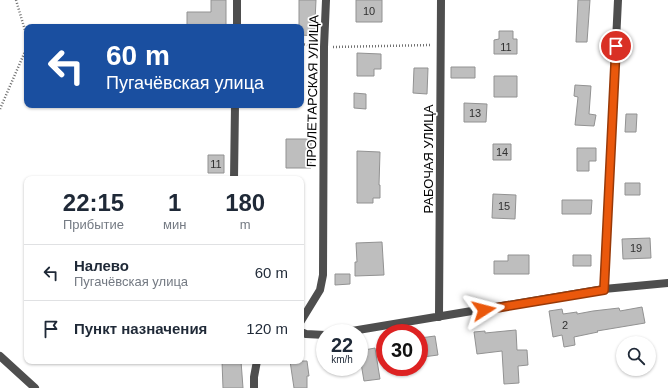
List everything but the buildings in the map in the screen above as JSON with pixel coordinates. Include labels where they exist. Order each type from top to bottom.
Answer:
[{"type":"street","points":[[237,0],[237,24]]},
{"type":"street","name":"ПРОЛЕТАРСКАЯ УЛИЦА","points":[[304,315],[320,290],[323,275],[324,47],[326,0]]},
{"type":"street","name":"РАБОЧАЯ УЛИЦА","points":[[439,317],[441,0]]},
{"type":"street","points":[[604,290],[618,0]]},
{"type":"street","points":[[234,176],[235,108]]},
{"type":"street","points":[[368,328],[604,290],[668,283]]},
{"type":"street","points":[[304,333],[316,335]]},
{"type":"street","points":[[0,356],[35,388]]},
{"type":"street","points":[[254,388],[256,364]]},
{"type":"path","points":[[16,0],[24,28]]},
{"type":"path","points":[[304,44],[324,47],[440,45]]},
{"type":"path","points":[[0,109],[24,54]]},
{"type":"route","points":[[484,310],[604,290],[616,46]]}]
